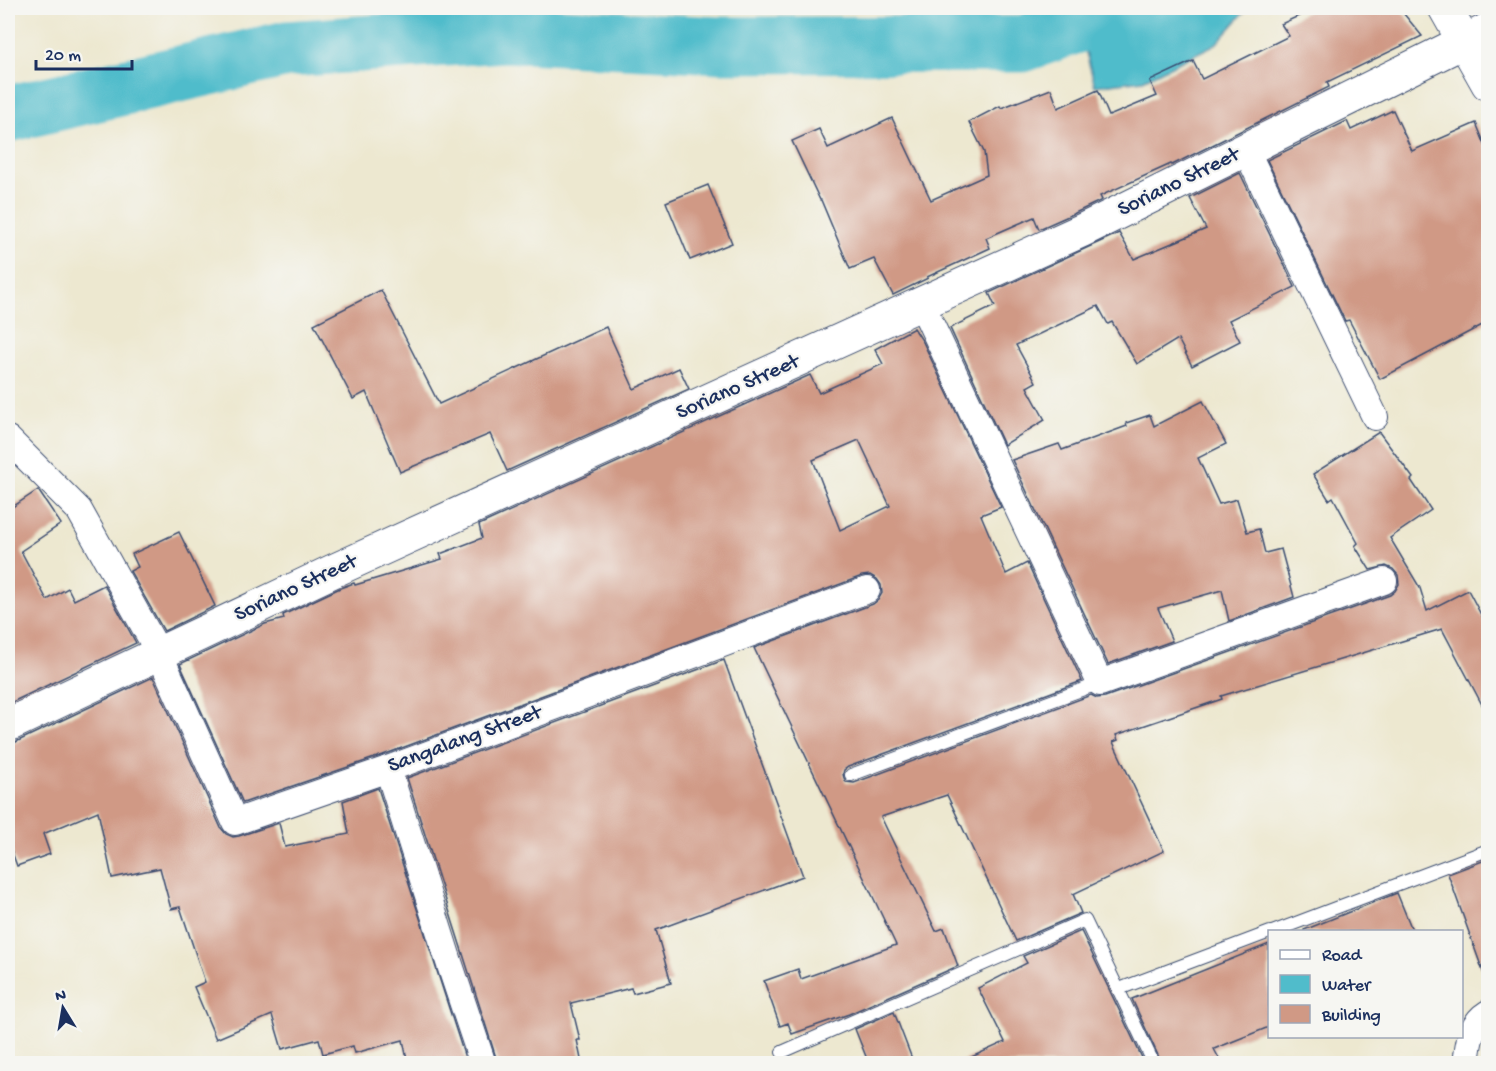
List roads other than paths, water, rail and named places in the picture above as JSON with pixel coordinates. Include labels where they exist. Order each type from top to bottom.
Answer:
[{"type":"main road","points":[[1446,8],[1477,35],[1488,84]]},
{"type":"main road","name":"Soriano Street","points":[[8,725],[333,571],[1083,230],[1477,35]]},
{"type":"street","points":[[1246,150],[1375,417]]},
{"type":"street","points":[[922,305],[1100,682],[1384,581]]},
{"type":"street","points":[[8,439],[78,510],[159,653]]},
{"type":"street","name":"Sangalang Street","points":[[159,653],[235,822],[388,769],[867,590]]},
{"type":"street","points":[[388,769],[483,1064]]},
{"type":"street","points":[[1466,1064],[1471,1033],[1476,1024],[1488,1013]]},
{"type":"lane","points":[[851,775],[1100,682]]},
{"type":"lane","points":[[1276,930],[1488,850]]},
{"type":"lane","points":[[782,1052],[1085,920],[1154,1064]]},
{"type":"lane","points":[[1119,989],[1268,933]]},
{"type":"water","points":[[1074,8],[1248,8],[1216,44],[1143,80],[1095,86]]},
{"type":"waterway","points":[[8,114],[287,49],[504,34],[722,45],[1022,44],[1125,8]]}]
